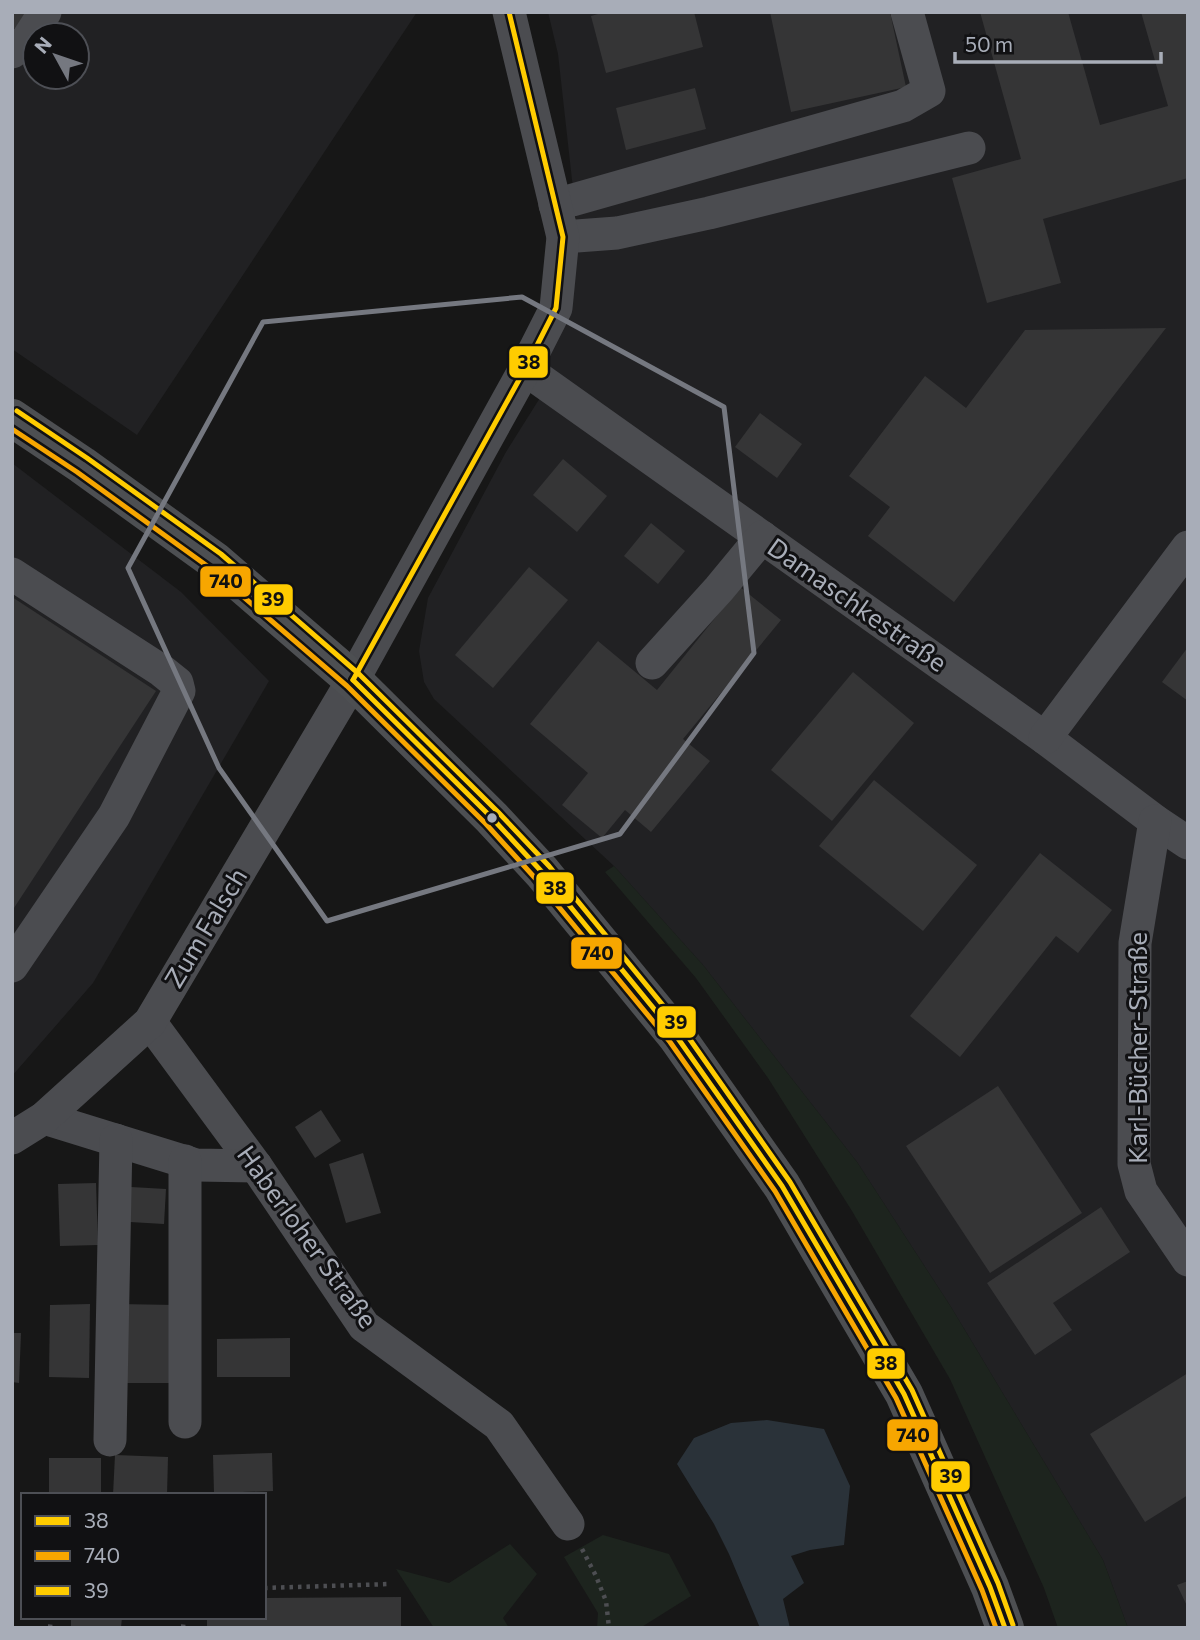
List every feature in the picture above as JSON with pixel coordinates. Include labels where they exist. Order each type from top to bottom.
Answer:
[{"type":"main road","points":[[12,418],[215,561],[354,680],[492,818],[542,873],[677,1037],[782,1186],[904,1394],[990,1587],[1005,1628]]},
{"type":"street","points":[[12,52],[27,40],[45,12]]},
{"type":"street","name":"Zum Falsch","points":[[22,1128],[150,1022],[354,680],[556,308],[563,237],[509,12]]},
{"type":"street","points":[[555,205],[903,106],[929,91],[907,12]]},
{"type":"street","points":[[563,237],[617,233],[696,216],[968,148]]},
{"type":"street","name":"Damaschkestraße","points":[[525,369],[1045,738],[1188,843]]},
{"type":"street","points":[[652,663],[762,537]]},
{"type":"street","points":[[1045,738],[1188,547]]},
{"type":"street","points":[[12,574],[162,671],[177,683],[179,691],[114,816],[12,966]]},
{"type":"street","name":"Karl-Bücher-Straße","points":[[1155,821],[1135,943],[1134,1164],[1142,1191],[1188,1260]]},
{"type":"street","name":"Haberloher Straße","points":[[150,1022],[256,1166],[364,1326],[499,1425],[568,1524]]},
{"type":"street","points":[[22,1128],[116,1140],[196,1165],[256,1166]]},
{"type":"street","points":[[110,1440],[116,1140]]},
{"type":"street","points":[[185,1161],[185,1422]]},
{"type":"path","points":[[568,1524],[606,1601],[609,1628]]},
{"type":"path","points":[[266,1588],[390,1584]]},
{"type":"highlighted area","points":[[522,297],[724,407],[754,653],[620,834],[327,921],[219,768],[128,568],[263,322]]},
{"type":"shaded area","points":[[12,12],[417,12],[137,435],[12,349]]},
{"type":"shaded area","points":[[548,12],[1188,12],[1188,1628],[1128,1628],[1103,1560],[951,1307],[857,1162],[703,965],[614,866],[434,699],[424,682],[419,651],[428,598],[506,452],[555,374],[541,363],[576,242],[576,216],[558,54]]},
{"type":"shaded area","points":[[12,463],[181,592],[269,681],[93,983],[12,1076]]},
{"type":"shaded area","points":[[614,866],[703,965],[857,1162],[951,1307],[1103,1560],[1128,1628],[1058,1628],[1044,1588],[950,1379],[852,1211],[768,1078],[696,978],[605,872]]},
{"type":"shaded area","points":[[767,1420],[824,1429],[850,1486],[844,1545],[791,1556],[804,1583],[783,1599],[790,1628],[760,1628],[714,1524],[677,1464],[694,1438],[731,1423]]},
{"type":"shaded area","points":[[603,1535],[669,1554],[691,1596],[640,1628],[597,1628],[598,1613],[564,1557]]},
{"type":"shaded area","points":[[510,1544],[537,1574],[503,1618],[509,1628],[434,1628],[396,1569],[449,1583]]},
{"type":"building","points":[[12,12],[26,12],[15,29],[12,27]]},
{"type":"building","points":[[605,12],[694,12],[703,47],[606,73],[591,16]]},
{"type":"building","points":[[770,12],[890,12],[906,87],[791,112]]},
{"type":"building","points":[[980,12],[1068,12],[1100,125],[1168,106],[1141,12],[1188,12],[1188,178],[1043,219],[1061,283],[987,303],[952,178],[1021,159]]},
{"type":"building","points":[[695,88],[706,129],[626,150],[616,108]]},
{"type":"building","points":[[1166,328],[954,602],[868,536],[890,507],[849,476],[925,376],[966,408],[1025,330]]},
{"type":"building","points":[[760,413],[802,444],[777,478],[735,447]]},
{"type":"building","points":[[563,459],[607,496],[577,532],[533,495]]},
{"type":"building","points":[[651,523],[685,551],[658,584],[624,556]]},
{"type":"building","points":[[529,567],[568,600],[493,688],[455,655]]},
{"type":"building","points":[[740,587],[781,620],[683,739],[710,761],[651,832],[625,810],[602,838],[562,805],[588,773],[530,724],[598,641],[657,690]]},
{"type":"building","points":[[12,597],[156,691],[12,911]]},
{"type":"building","points":[[1188,647],[1188,701],[1162,682]]},
{"type":"building","points":[[853,672],[914,723],[832,821],[771,770]]},
{"type":"building","points":[[874,780],[977,865],[923,931],[819,846]]},
{"type":"building","points":[[1040,853],[1112,910],[1078,953],[1056,936],[960,1057],[910,1016]]},
{"type":"building","points":[[998,1086],[1082,1213],[990,1273],[906,1146]]},
{"type":"building","points":[[321,1110],[341,1141],[315,1158],[295,1127]]},
{"type":"building","points":[[363,1153],[381,1213],[346,1223],[329,1164]]},
{"type":"building","points":[[96,1183],[98,1245],[60,1246],[58,1184]]},
{"type":"building","points":[[131,1187],[166,1189],[164,1224],[130,1222]]},
{"type":"building","points":[[1101,1207],[1130,1252],[1053,1303],[1072,1330],[1035,1355],[987,1283]]},
{"type":"building","points":[[90,1304],[89,1378],[49,1377],[50,1305]]},
{"type":"building","points":[[117,1304],[176,1305],[176,1383],[117,1383]]},
{"type":"building","points":[[12,1333],[21,1333],[19,1383],[12,1382]]},
{"type":"building","points":[[290,1338],[290,1377],[217,1377],[217,1339]]},
{"type":"building","points":[[1188,1373],[1188,1495],[1145,1522],[1090,1434]]},
{"type":"building","points":[[272,1453],[273,1491],[214,1493],[213,1455]]},
{"type":"building","points":[[115,1455],[168,1457],[167,1493],[113,1493]]},
{"type":"building","points":[[49,1458],[101,1458],[101,1493],[49,1493]]},
{"type":"building","points":[[1188,1581],[1188,1608],[1177,1585]]},
{"type":"building","points":[[401,1597],[401,1628],[207,1628],[207,1619],[266,1619],[266,1598]]},
{"type":"building","points":[[71,1619],[122,1619],[121,1628],[71,1628]]},
{"type":"transit line","name":"38","points":[[353,680],[556,308],[563,237],[509,12]]},
{"type":"transit line","name":"39","points":[[17,411],[221,554],[359,674],[549,866],[684,1031],[790,1182],[912,1390],[998,1583],[1013,1625]]},
{"type":"transit line","name":"740","points":[[12,429],[77,472],[210,568],[347,686],[486,824],[535,878],[670,1042],[775,1191],[896,1398],[982,1590],[996,1628]]},
{"type":"transit line","name":"38","points":[[353,680],[492,818],[542,872],[677,1037],[782,1186],[904,1394],[990,1587],[1005,1628]]}]
